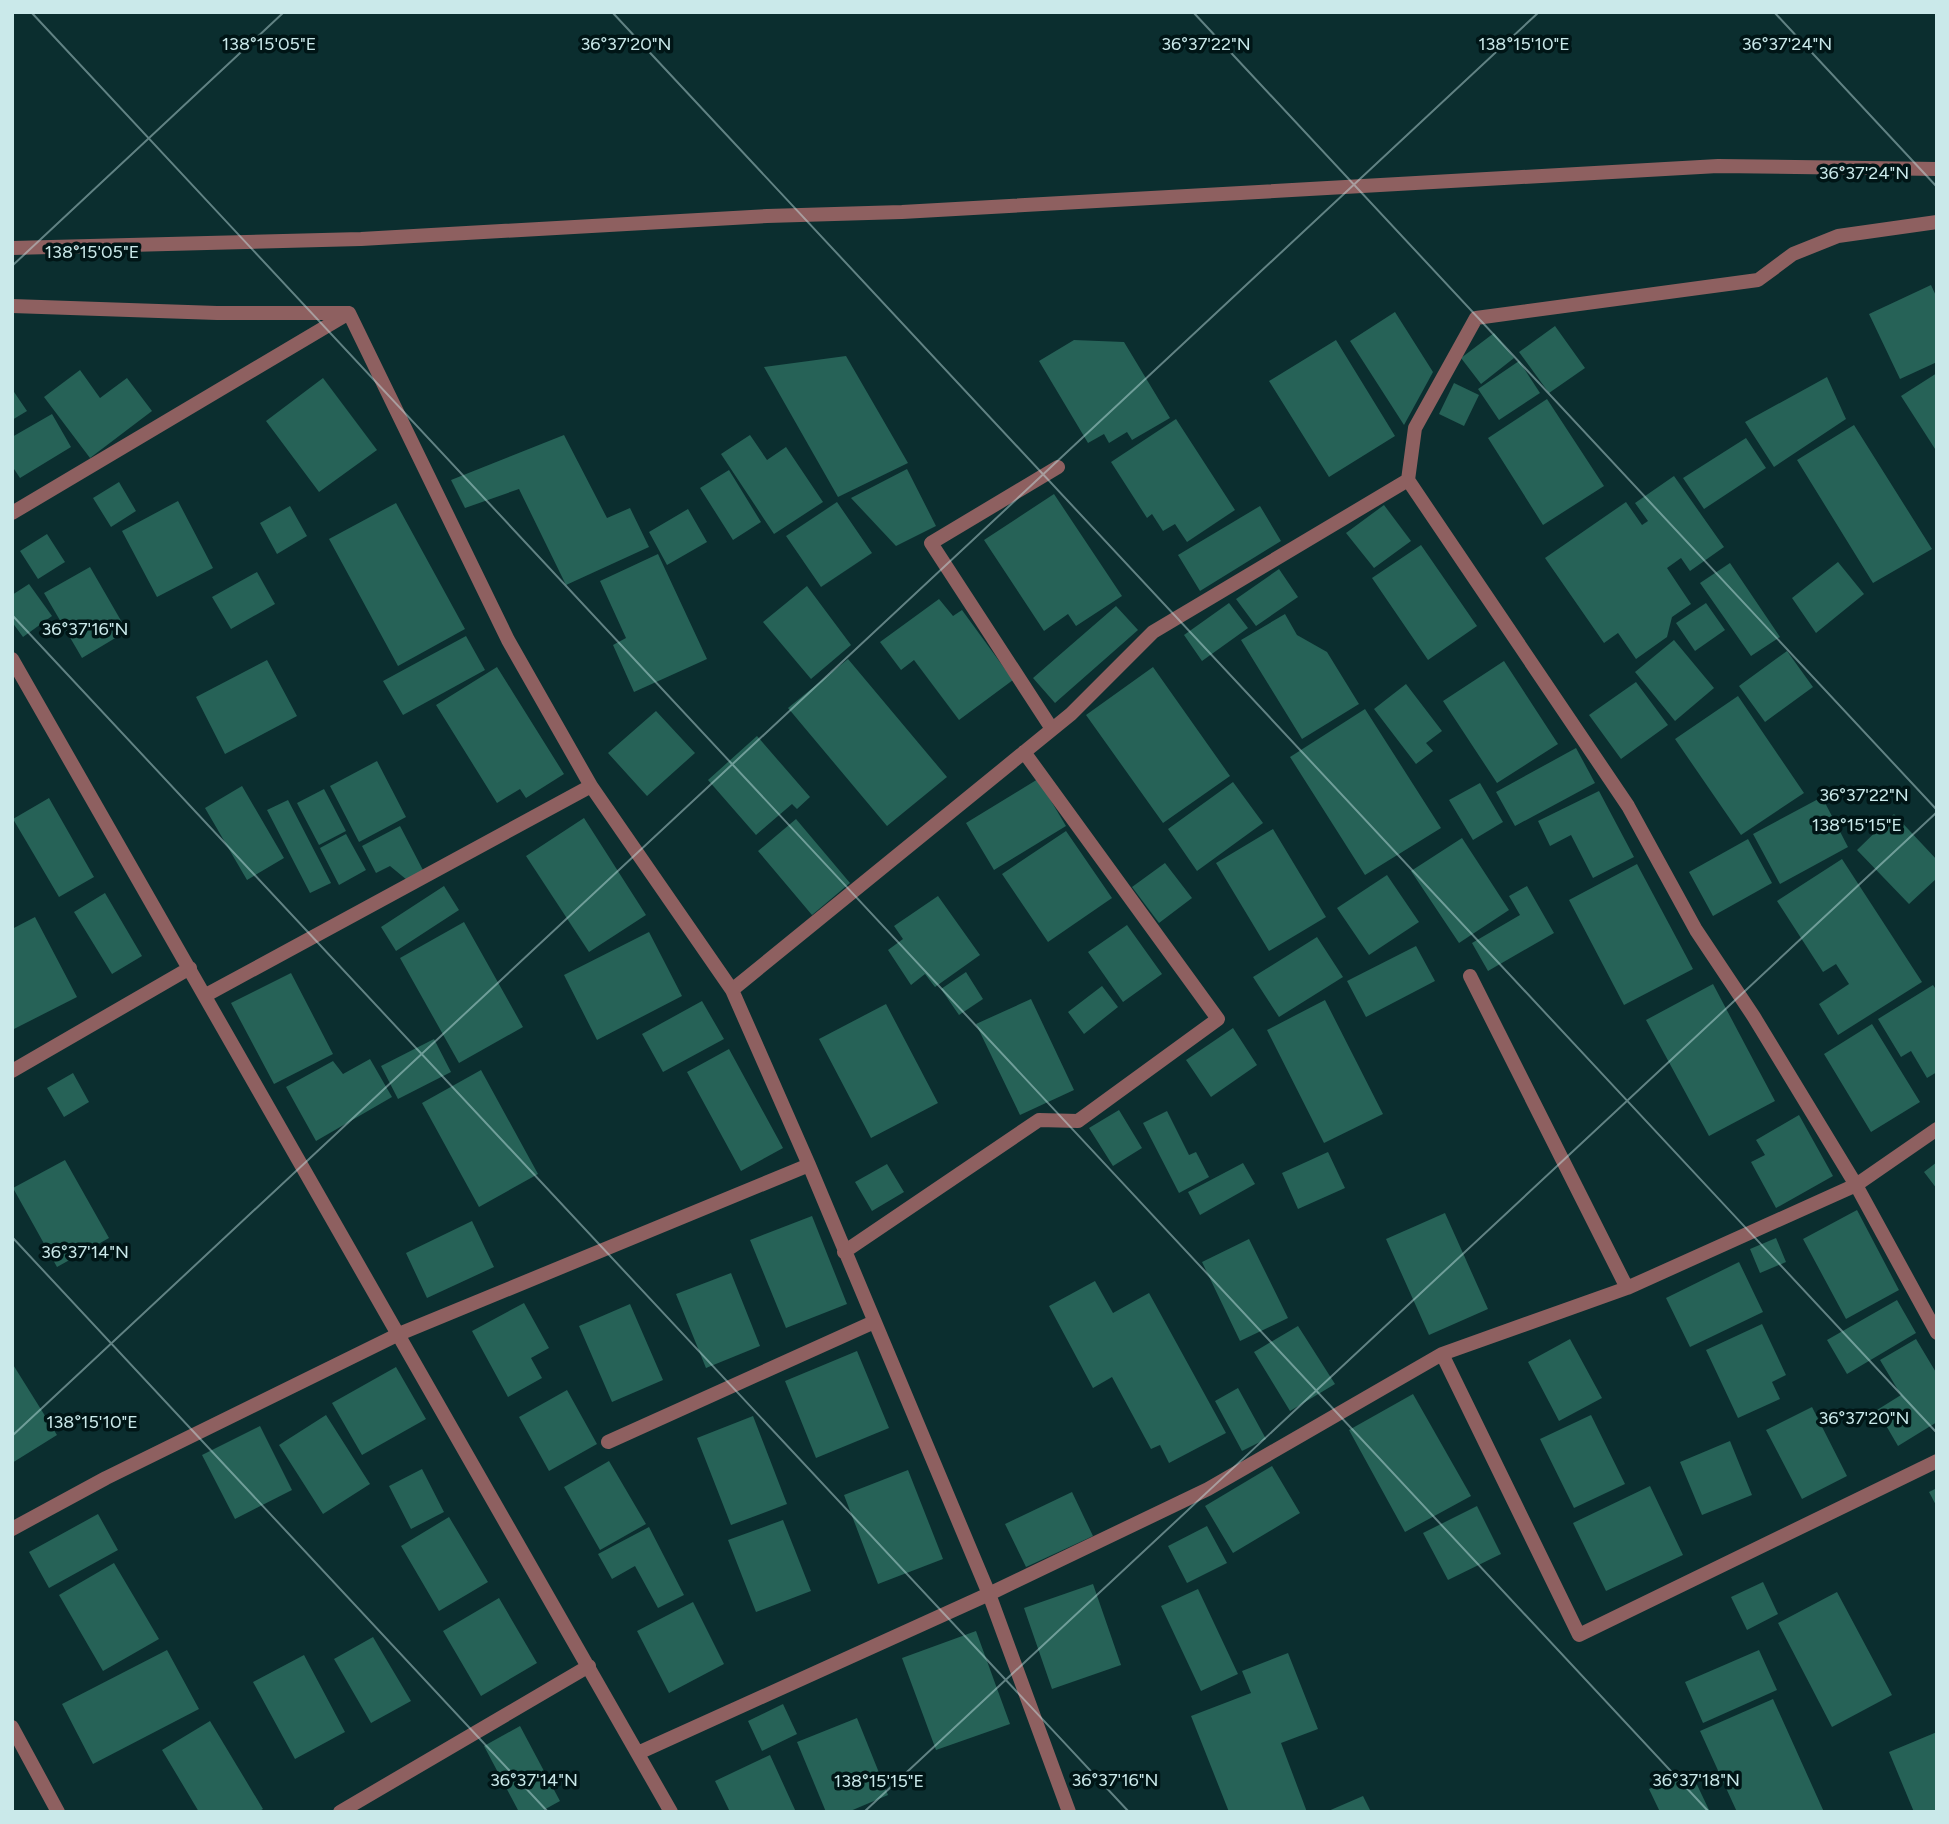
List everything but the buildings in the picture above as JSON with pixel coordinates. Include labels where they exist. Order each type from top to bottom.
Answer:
[{"type":"street","points":[[12,247],[361,239],[1718,166],[1937,169]]},
{"type":"street","points":[[1937,222],[1838,236],[1793,254],[1758,280],[1475,318],[1415,428],[1408,480],[1628,806],[1696,930],[1754,1017],[1856,1185],[1937,1333]]},
{"type":"street","points":[[12,306],[217,313],[349,313]]},
{"type":"street","points":[[12,513],[349,313]]},
{"type":"street","points":[[349,313],[508,640],[591,786],[732,990],[809,1165],[989,1594],[1069,1812]]},
{"type":"street","points":[[1052,729],[931,543],[1058,467]]},
{"type":"street","points":[[732,990],[1071,714],[1153,632],[1408,480]]},
{"type":"street","points":[[12,659],[671,1812]]},
{"type":"street","points":[[845,1252],[1039,1120],[1078,1121],[1218,1019],[1024,752]]},
{"type":"street","points":[[206,995],[591,786]]},
{"type":"street","points":[[12,1071],[190,968]]},
{"type":"street","points":[[1470,976],[1627,1288]]},
{"type":"street","points":[[638,1753],[989,1594],[1208,1489],[1441,1354],[1627,1288],[1856,1185],[1937,1129]]},
{"type":"street","points":[[12,1529],[106,1478],[400,1334],[809,1165]]},
{"type":"street","points":[[608,1442],[874,1322]]},
{"type":"street","points":[[1441,1354],[1579,1635],[1937,1461]]},
{"type":"street","points":[[340,1812],[589,1666]]},
{"type":"street","points":[[12,1727],[58,1812]]}]
